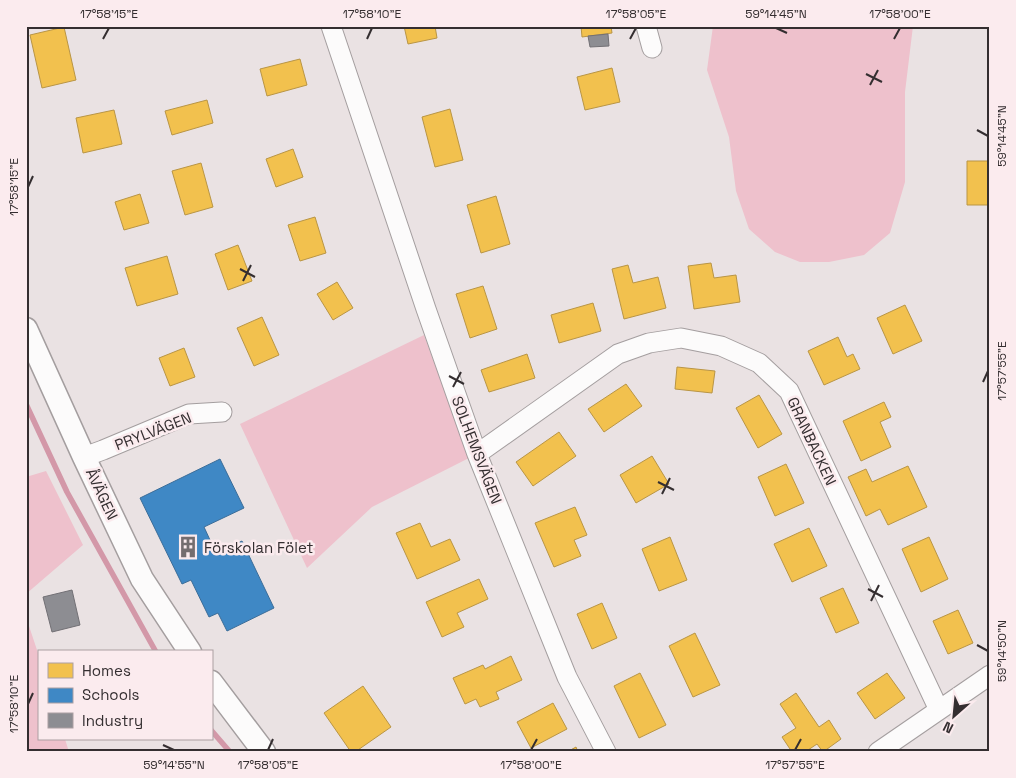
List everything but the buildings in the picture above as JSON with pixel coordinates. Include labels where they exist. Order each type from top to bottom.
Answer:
[{"type":"street","name":"SOLHEMSVÄGEN","points":[[331,26],[476,454],[567,676],[606,752]]},
{"type":"street","points":[[646,26],[652,48]]},
{"type":"street","name":"ÅVÄGEN","points":[[26,329],[142,579],[189,650]]},
{"type":"street","name":"GRANBACKEN","points":[[476,454],[618,354],[649,342],[681,338],[721,346],[759,363],[789,391],[939,710]]},
{"type":"street","name":"PRYLVÄGEN","points":[[84,457],[189,414],[222,412]]},
{"type":"street","points":[[878,752],[990,674]]},
{"type":"street","points":[[212,683],[264,752]]},
{"type":"shaded area","points":[[713,26],[913,26],[905,92],[905,182],[890,233],[864,255],[829,262],[800,262],[775,252],[749,229],[736,191],[729,137],[707,70]]},
{"type":"shaded area","points":[[424,335],[469,458],[372,507],[307,568],[240,424]]},
{"type":"shaded area","points":[[46,471],[83,545],[26,594],[26,477]]},
{"type":"shaded area","points":[[26,617],[38,653],[38,740],[65,740],[69,752],[26,752]]},
{"type":"waterway","points":[[26,404],[67,492],[155,650]]},
{"type":"waterway","points":[[212,731],[230,752]]},
{"type":"place","name":"Förskolan Fölet","points":[[188,547]]}]
